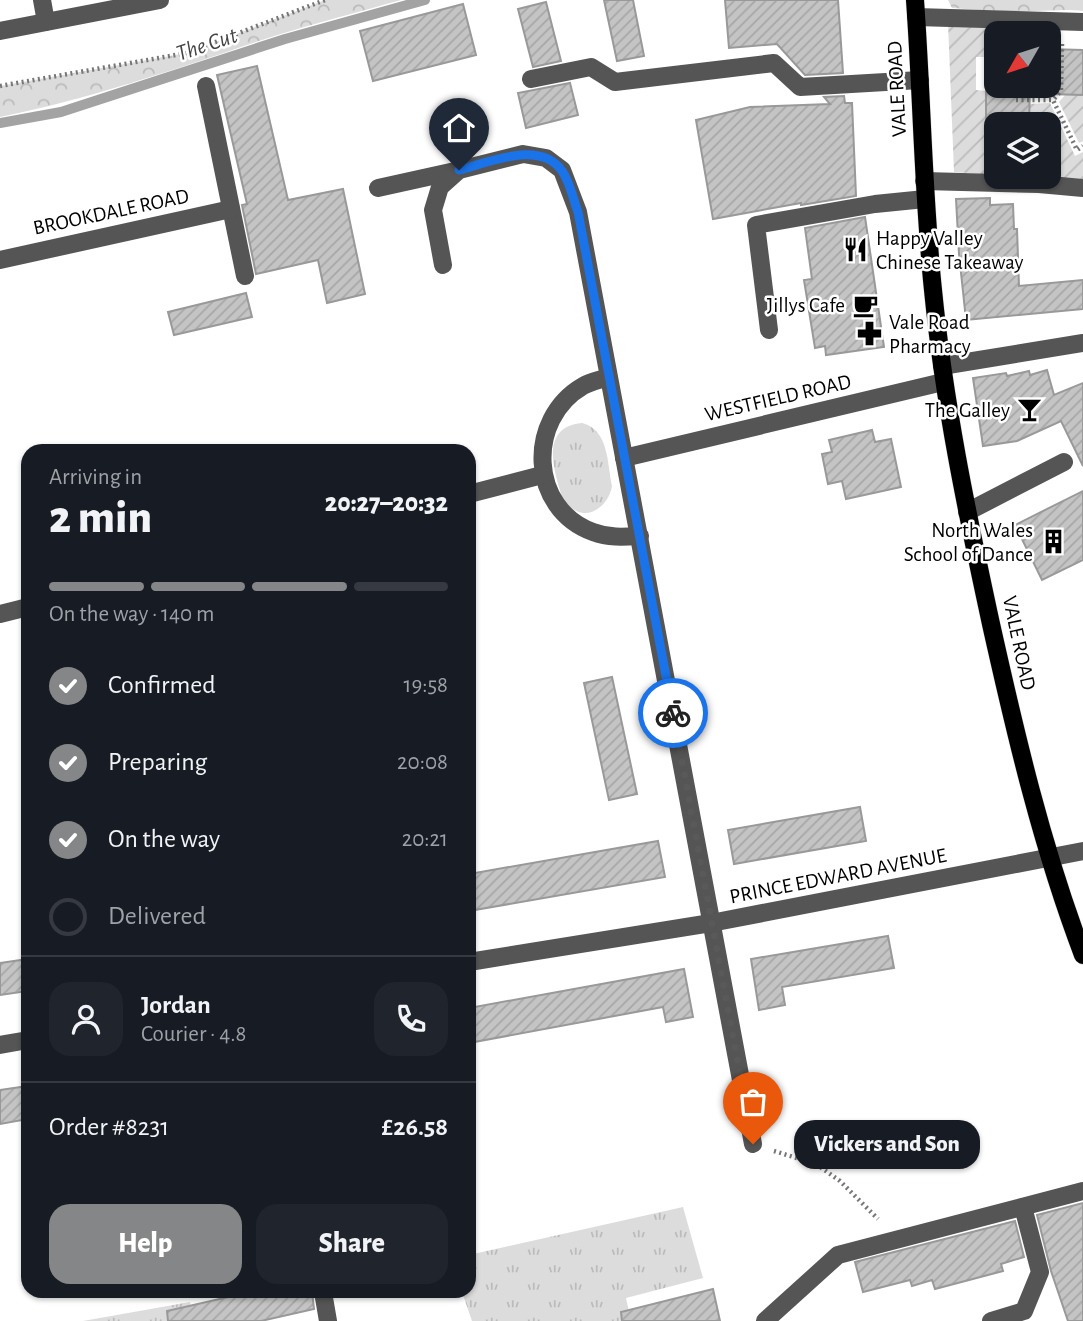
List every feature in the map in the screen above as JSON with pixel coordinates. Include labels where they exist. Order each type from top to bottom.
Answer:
[{"type":"main road","name":"VALE ROAD","points":[[915,9],[925,190],[942,374],[967,512],[1012,721],[1049,858],[1083,955]]},
{"type":"street","points":[[41,0],[46,22]]},
{"type":"street","points":[[0,31],[160,0]]},
{"type":"street","points":[[915,9],[1083,22]]},
{"type":"street","points":[[531,79],[592,67],[615,82],[774,63],[800,87],[920,80]]},
{"type":"street","points":[[206,86],[245,276]]},
{"type":"street","points":[[378,188],[523,154],[546,158],[562,170],[578,212],[753,1144]]},
{"type":"street","points":[[443,265],[433,210],[440,187],[459,170]]},
{"type":"street","points":[[769,330],[756,225],[875,204],[925,190],[1039,184],[1083,188]]},
{"type":"street","name":"BROOKDALE ROAD","points":[[0,260],[231,209]]},
{"type":"street","name":"WESTFIELD ROAD","points":[[624,458],[942,374],[1083,343]]},
{"type":"street","points":[[608,377],[583,386],[562,402],[548,424],[542,449],[542,475],[553,498],[569,517],[590,531],[615,538],[640,536]]},
{"type":"street","points":[[967,512],[1064,462]]},
{"type":"street","points":[[476,492],[542,475]]},
{"type":"street","points":[[0,614],[21,609]]},
{"type":"street","name":"PRINCE EDWARD AVENUE","points":[[476,961],[711,923],[1083,851]]},
{"type":"street","points":[[0,1045],[21,1041]]},
{"type":"street","points":[[765,1321],[838,1255],[1083,1191]]},
{"type":"street","points":[[991,1321],[1024,1311],[1041,1272],[1023,1207]]},
{"type":"street","points":[[324,1298],[328,1321]]},
{"type":"path","points":[[0,86],[187,52],[326,0]]},
{"type":"path","points":[[1016,100],[1053,100],[1061,91],[1063,22]]},
{"type":"path","points":[[1053,100],[1077,150],[1083,146]]},
{"type":"path","points":[[753,1144],[816,1164],[840,1181],[899,1239]]},
{"type":"green space","points":[[325,0],[401,0],[279,35],[100,92],[0,117],[0,86],[187,53]]},
{"type":"green space","points":[[948,0],[1083,0],[1083,11],[952,8]]},
{"type":"green space","points":[[948,23],[984,24],[984,57],[976,57],[976,90],[984,91],[986,98],[984,174],[954,172]]},
{"type":"green space","points":[[1065,95],[1083,95],[1083,141],[1079,143],[1059,102]]},
{"type":"green space","points":[[1050,103],[1054,112],[1029,112],[1029,104]]},
{"type":"green space","points":[[1061,126],[1075,156],[1083,152],[1083,181],[1061,178]]},
{"type":"green space","points":[[582,423],[597,432],[602,440],[612,486],[602,506],[583,513],[569,506],[564,499],[553,458],[558,434],[571,425]]},
{"type":"green space","points":[[683,1207],[703,1278],[626,1298],[631,1321],[472,1321],[464,1298],[476,1298],[476,1253]]},
{"type":"green space","points":[[190,1302],[193,1321],[83,1321]]},
{"type":"building","points":[[604,0],[633,0],[644,56],[617,61]]},
{"type":"building","points":[[725,0],[838,0],[843,73],[805,75],[777,44],[729,48]]},
{"type":"building","points":[[546,2],[561,61],[533,67],[518,9]]},
{"type":"building","points":[[463,4],[476,55],[373,81],[360,31]]},
{"type":"building","points":[[1061,49],[1083,50],[1083,95],[1061,94]]},
{"type":"building","points":[[257,66],[288,200],[343,189],[365,294],[327,303],[318,260],[256,274],[242,205],[247,204],[217,75]]},
{"type":"building","points":[[570,83],[578,115],[526,128],[518,93]]},
{"type":"building","points":[[844,96],[845,103],[852,103],[856,196],[713,219],[696,120],[750,107],[830,104],[824,97]]},
{"type":"building","points":[[986,98],[1030,98],[1029,112],[986,112]]},
{"type":"building","points":[[990,198],[990,205],[1013,204],[1014,229],[1017,229],[1019,286],[1083,280],[1083,309],[966,320],[956,199]]},
{"type":"building","points":[[865,217],[884,347],[826,355],[825,346],[815,348],[804,280],[812,279],[805,228]]},
{"type":"building","points":[[246,293],[252,317],[174,335],[168,312]]},
{"type":"building","name":"The Galley","points":[[1047,370],[1054,395],[1083,383],[1083,466],[1061,421],[1017,441],[983,446],[973,378],[1006,373],[1007,376],[1029,371],[1030,375]]},
{"type":"building","points":[[872,430],[875,442],[891,439],[901,487],[846,499],[842,481],[828,484],[822,454],[832,452],[829,440]]},
{"type":"building","name":"North Wales School of Dance","points":[[1083,491],[1083,560],[1042,580],[1015,525]]},
{"type":"building","points":[[612,677],[637,794],[609,800],[584,683]]},
{"type":"building","points":[[860,807],[866,841],[734,864],[728,830]]},
{"type":"building","points":[[658,841],[665,877],[476,910],[476,873]]},
{"type":"building","points":[[888,936],[894,968],[782,987],[785,1005],[759,1010],[751,959]]},
{"type":"building","points":[[21,960],[21,992],[0,995],[0,963]]},
{"type":"building","points":[[684,969],[693,1017],[666,1022],[663,1007],[476,1042],[476,1007]]},
{"type":"building","points":[[21,1087],[21,1120],[0,1124],[0,1090]]},
{"type":"building","points":[[1083,1203],[1083,1321],[1068,1321],[1051,1271],[1037,1215]]},
{"type":"building","points":[[1015,1221],[1024,1257],[1001,1264],[1003,1271],[935,1289],[932,1280],[912,1286],[910,1280],[863,1292],[855,1262]]},
{"type":"building","points":[[713,1289],[720,1321],[622,1321],[621,1312]]},
{"type":"building","points":[[224,1298],[313,1298],[314,1309],[261,1321],[168,1321],[167,1311]]},
{"type":"waterway","name":"The Cut","points":[[0,123],[61,112],[285,39],[425,0]]},
{"type":"way so far","points":[[673,713],[753,1144]]},
{"type":"place","name":"Happy Valley Chinese Takeaway","points":[[856,250]]},
{"type":"place","name":"Jillys Cafe","points":[[865,305]]},
{"type":"place","name":"Vale Road Pharmacy","points":[[869,334]]},
{"type":"place","name":"The Galley","points":[[1030,410]]},
{"type":"place","name":"North Wales School of Dance","points":[[1053,542]]},
{"type":"place","name":"Vickers and Son","points":[[753,1144]]},
{"type":"route","points":[[459,170],[523,154],[546,158],[562,170],[578,212],[673,713]]}]
